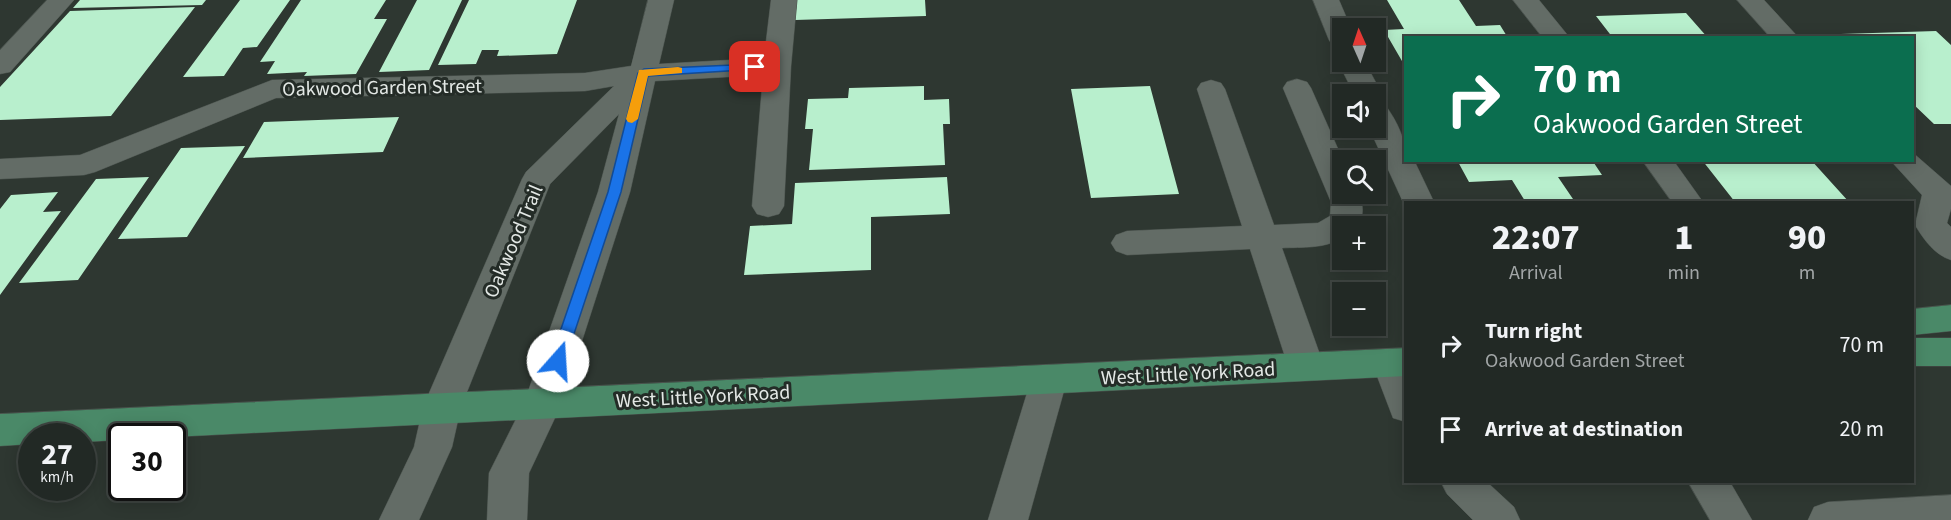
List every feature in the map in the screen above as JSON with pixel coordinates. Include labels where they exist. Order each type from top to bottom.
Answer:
[{"type":"main road","points":[[1914,322],[1951,318]]},
{"type":"main road","points":[[1914,352],[1951,352]]},
{"type":"main road","name":"West Little York Road","points":[[0,430],[1398,362]]},
{"type":"street","points":[[0,66],[61,0]]},
{"type":"street","points":[[507,520],[509,473],[543,403],[614,192],[661,0]]},
{"type":"street","points":[[768,206],[777,66],[784,0]]},
{"type":"street","points":[[1326,0],[1333,18]]},
{"type":"street","points":[[1526,0],[1555,36]]},
{"type":"street","points":[[1750,0],[1784,36]]},
{"type":"street","name":"Oakwood Garden Street","points":[[0,169],[84,165],[272,89],[585,82],[644,73],[777,66]]},
{"type":"street","name":"Oakwood Trail","points":[[399,520],[433,447],[442,407],[537,179],[644,73]]},
{"type":"street","points":[[1297,88],[1332,168]]},
{"type":"street","points":[[1211,89],[1306,366]]},
{"type":"street","points":[[1386,133],[1419,201]]},
{"type":"street","points":[[1658,162],[1687,201]]},
{"type":"street","points":[[1907,162],[1947,195],[1931,225],[1951,248]]},
{"type":"street","points":[[1127,243],[1325,234],[1345,221],[1347,204]]},
{"type":"street","points":[[1398,362],[1404,396]]},
{"type":"street","points":[[1008,520],[1049,380]]},
{"type":"street","points":[[1462,483],[1500,520]]},
{"type":"street","points":[[1709,483],[1732,520]]},
{"type":"street","points":[[1828,520],[1951,513]]},
{"type":"building","points":[[80,0],[206,0],[202,5],[73,8]]},
{"type":"building","points":[[240,0],[290,0],[257,47],[243,48],[224,76],[183,77]]},
{"type":"building","points":[[301,0],[386,0],[374,19],[387,19],[356,74],[304,76],[307,72],[267,74],[275,61],[260,62]]},
{"type":"building","points":[[417,0],[462,0],[429,70],[379,72]]},
{"type":"building","points":[[469,0],[577,0],[557,54],[497,56],[499,50],[482,50],[476,64],[438,65]]},
{"type":"building","points":[[797,0],[925,0],[926,16],[795,20]]},
{"type":"building","points":[[1387,0],[1459,0],[1476,26],[1500,25],[1507,36],[1404,36],[1404,65],[1386,30],[1404,29]]},
{"type":"building","points":[[195,7],[111,116],[0,120],[0,87],[70,11]]},
{"type":"building","points":[[1686,13],[1706,36],[1611,36],[1596,16]]},
{"type":"building","points":[[1936,31],[1951,45],[1951,124],[1934,124],[1914,105],[1914,36],[1842,36],[1841,34]]},
{"type":"building","points":[[924,86],[924,100],[949,99],[950,124],[943,124],[945,165],[809,170],[813,129],[805,129],[808,99],[848,98],[849,88]]},
{"type":"building","points":[[1150,86],[1179,194],[1091,198],[1071,89]]},
{"type":"building","points":[[399,117],[383,152],[243,158],[264,122]]},
{"type":"building","points":[[245,146],[187,237],[118,239],[181,148]]},
{"type":"building","points":[[1458,162],[1593,162],[1602,175],[1558,177],[1573,199],[1525,201],[1512,180],[1469,182]]},
{"type":"building","points":[[1704,162],[1813,162],[1848,201],[1734,201]]},
{"type":"building","points":[[149,177],[78,280],[19,283],[96,179]]},
{"type":"building","points":[[947,177],[950,214],[871,217],[871,270],[744,275],[750,226],[792,224],[795,183]]},
{"type":"building","points":[[58,192],[43,212],[61,211],[0,295],[0,209],[11,195]]},
{"type":"slow traffic","points":[[632,119],[644,73],[678,71]]},
{"type":"route","points":[[558,361],[614,192],[644,73],[755,67]]}]
